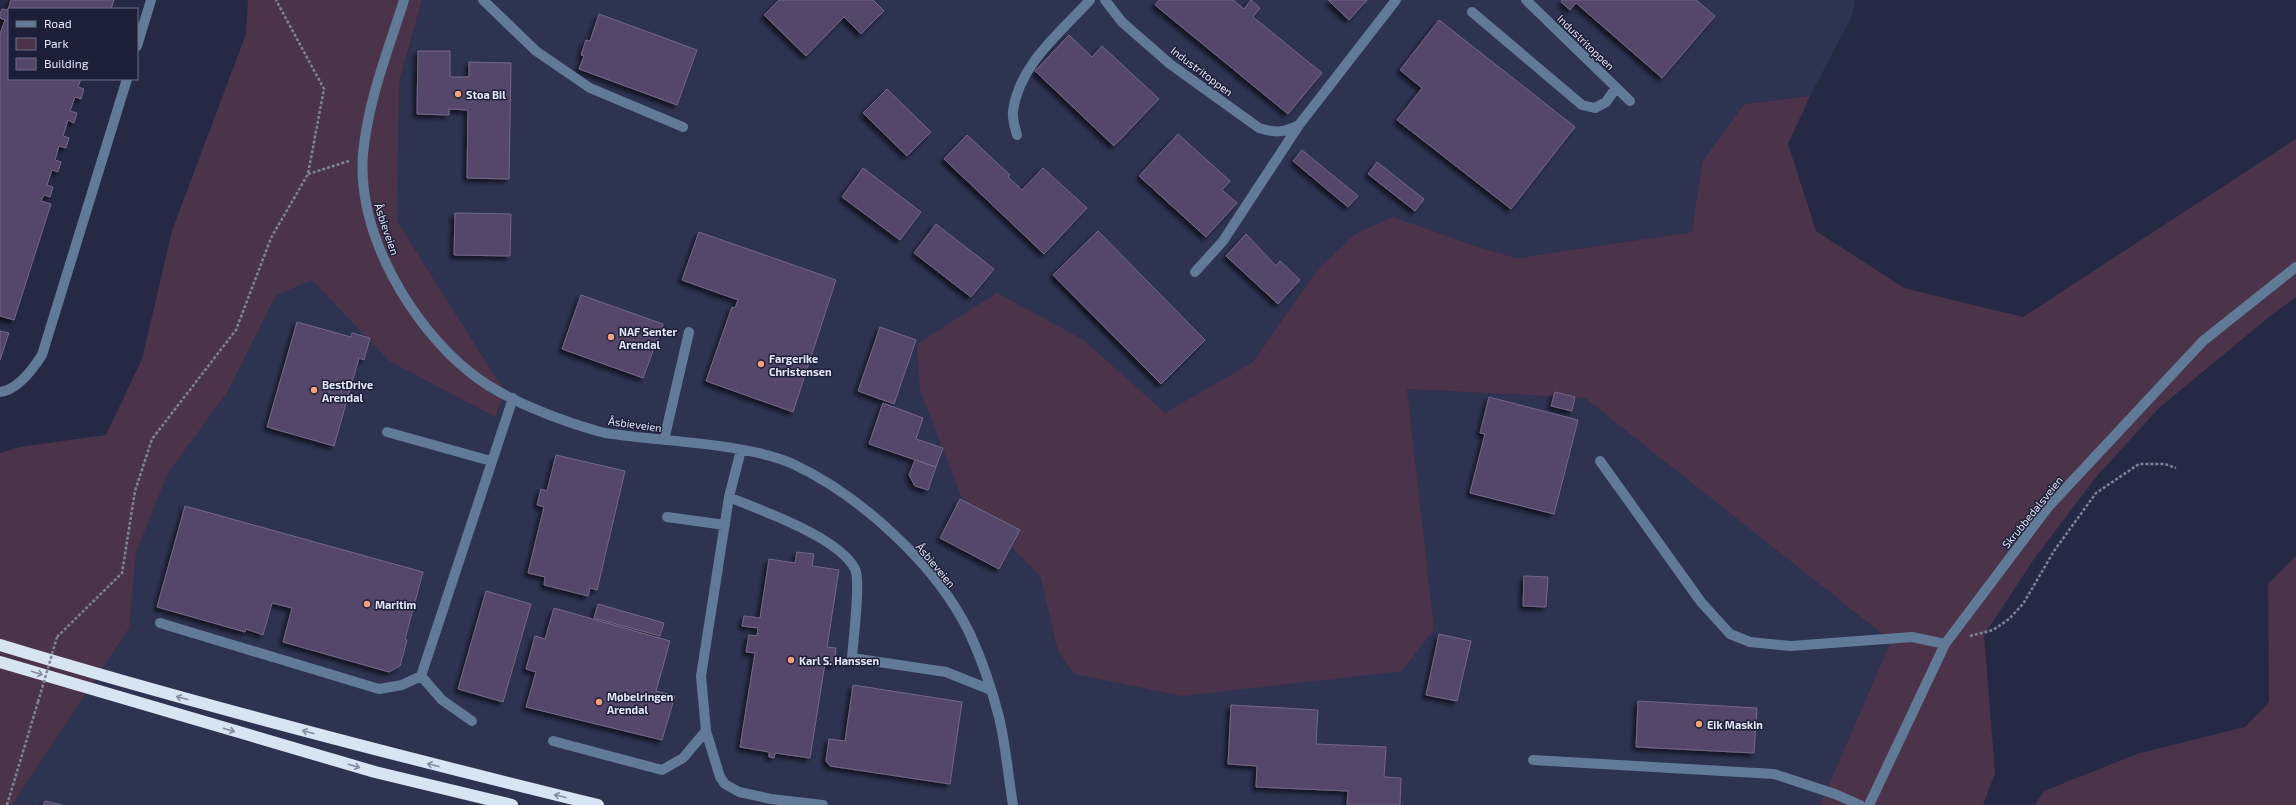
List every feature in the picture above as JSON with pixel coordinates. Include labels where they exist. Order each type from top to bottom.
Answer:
[{"type":"highway","points":[[0,645],[96,674],[391,755],[598,805]]},
{"type":"highway","points":[[0,662],[375,772],[512,805]]},
{"type":"street","points":[[138,43],[151,0]]},
{"type":"street","name":"Åsbieveien","points":[[404,0],[369,108],[363,157],[365,200],[377,242],[394,280],[413,309],[440,344],[473,375],[513,398],[559,418],[604,433],[741,450],[791,463],[834,487],[901,542],[928,571],[951,602],[970,634],[991,690],[999,719],[1013,805]]},
{"type":"street","points":[[483,0],[536,51],[590,88],[683,127]]},
{"type":"street","points":[[1017,136],[1012,113],[1019,85],[1033,62],[1090,0]]},
{"type":"street","name":"Industritoppen","points":[[1105,0],[1122,22],[1170,64],[1259,128],[1273,133],[1285,132],[1299,126]]},
{"type":"street","points":[[1195,272],[1223,241],[1299,126],[1396,0]]},
{"type":"street","name":"Industritoppen","points":[[1526,0],[1630,101]]},
{"type":"street","points":[[1472,12],[1582,105],[1595,108],[1606,102],[1616,88]]},
{"type":"street","points":[[0,392],[5,392],[29,374],[42,355],[127,80]]},
{"type":"street","name":"Skrubbedalsveien","points":[[1869,805],[1945,644],[2049,506],[2203,341],[2296,267]]},
{"type":"street","points":[[664,440],[689,332]]},
{"type":"street","points":[[160,624],[379,689],[402,685],[421,676],[513,398]]},
{"type":"street","points":[[387,432],[491,461]]},
{"type":"street","points":[[741,450],[729,497],[701,676],[706,731],[720,777],[725,784],[739,792],[823,805]]},
{"type":"street","points":[[1600,461],[1701,602],[1730,634],[1750,642],[1792,646],[1912,637],[1945,644]]},
{"type":"street","points":[[729,497],[812,533],[840,550],[856,570],[852,658],[946,672],[991,690]]},
{"type":"street","points":[[667,518],[725,525]]},
{"type":"street","points":[[421,676],[442,700],[472,721]]},
{"type":"street","points":[[553,741],[662,770],[683,758],[706,731]]},
{"type":"street","points":[[1533,760],[1774,774],[1835,794],[1860,805]]},
{"type":"path","points":[[7,805],[57,637],[122,573],[135,491],[152,439],[236,330],[271,238],[308,174],[324,89],[276,0]]},
{"type":"path","points":[[308,174],[363,157]]},
{"type":"path","points":[[1945,644],[1993,630],[2009,619],[2023,604],[2054,552],[2096,493],[2139,464],[2165,464],[2176,468]]},
{"type":"shaded area","points":[[422,0],[1855,0],[1852,16],[1810,96],[1744,104],[1702,162],[1692,232],[1517,258],[1474,246],[1355,234],[1317,270],[1253,362],[1165,414],[1085,341],[961,496],[1040,576],[1058,651],[1074,674],[1182,696],[1434,629],[1407,389],[1586,398],[1891,641],[1820,805],[12,805],[129,628],[136,553],[168,473],[227,393],[276,295],[312,279],[389,361],[495,417],[505,392],[397,221],[399,82]]},
{"type":"green space","points":[[248,0],[422,0],[399,82],[397,221],[505,392],[495,417],[389,361],[312,280],[276,295],[227,393],[168,473],[136,553],[129,628],[12,805],[0,805],[0,453],[20,447],[106,435],[142,359],[172,231],[246,34]]},
{"type":"green space","points":[[1810,96],[1788,144],[1816,231],[1904,288],[2023,317],[2296,139],[2296,297],[2274,313],[2160,407],[2096,477],[2034,559],[1984,635],[1995,773],[1983,805],[1820,805],[1891,641],[1585,398],[1407,389],[1434,629],[1402,671],[1182,696],[1074,674],[1058,651],[1040,576],[961,496],[920,390],[917,344],[997,293],[1085,341],[1165,413],[1253,362],[1317,270],[1355,234],[1393,217],[1474,246],[1517,258],[1692,232],[1702,162],[1744,104]]},
{"type":"green space","points":[[2296,556],[2296,805],[2035,805],[2044,791],[2137,754],[2245,727],[2269,702],[2268,584]]},
{"type":"building","points":[[11,0],[114,0],[111,8],[9,8]]},
{"type":"building","points":[[779,0],[873,0],[884,11],[861,34],[844,17],[806,56],[764,15]]},
{"type":"building","points":[[1159,0],[1233,0],[1244,9],[1251,0],[1260,8],[1253,17],[1322,73],[1288,114],[1155,5]]},
{"type":"building","points":[[1328,0],[1367,0],[1349,20]]},
{"type":"building","points":[[1562,0],[1696,0],[1715,16],[1662,78],[1576,3],[1570,10],[1561,2]]},
{"type":"building","points":[[2,9],[8,10],[8,80],[81,80],[78,87],[84,89],[81,99],[75,97],[70,111],[77,113],[74,123],[68,120],[63,136],[69,138],[66,148],[59,146],[55,160],[61,162],[58,172],[52,170],[47,185],[53,187],[50,197],[44,195],[41,201],[51,204],[14,320],[0,316],[0,34],[5,20],[0,18]]},
{"type":"building","points":[[599,14],[697,50],[677,105],[579,69],[584,56],[581,55],[586,40],[590,41]]},
{"type":"building","points":[[1439,20],[1575,127],[1511,209],[1397,120],[1422,88],[1400,70]]},
{"type":"building","points":[[1069,35],[1092,57],[1102,46],[1159,99],[1114,146],[1035,71]]},
{"type":"building","points":[[418,51],[450,51],[450,77],[469,77],[469,62],[511,63],[509,179],[467,178],[468,110],[449,109],[449,115],[417,114]]},
{"type":"building","points":[[887,89],[931,132],[907,156],[863,113]]},
{"type":"building","points":[[1178,134],[1230,181],[1222,190],[1237,203],[1206,237],[1139,176]]},
{"type":"building","points":[[967,135],[1010,175],[1008,177],[1022,190],[1043,168],[1087,208],[1044,254],[944,159]]},
{"type":"building","points":[[1302,150],[1358,196],[1348,207],[1293,161]]},
{"type":"building","points":[[1377,162],[1424,199],[1415,211],[1368,174]]},
{"type":"building","points":[[863,168],[921,212],[900,240],[842,197]]},
{"type":"building","points":[[455,213],[511,214],[510,256],[454,255]]},
{"type":"building","points":[[936,224],[994,269],[971,297],[914,253]]},
{"type":"building","points":[[1098,231],[1205,340],[1161,384],[1053,275]]},
{"type":"building","points":[[699,232],[836,280],[793,412],[706,381],[732,307],[735,308],[738,300],[682,280]]},
{"type":"building","points":[[1246,234],[1276,266],[1280,261],[1300,280],[1278,304],[1226,256]]},
{"type":"building","points":[[581,295],[663,324],[643,378],[562,349]]},
{"type":"building","points":[[297,322],[351,337],[352,333],[370,338],[364,360],[359,358],[334,446],[267,427]]},
{"type":"building","points":[[880,327],[916,340],[894,404],[858,391]]},
{"type":"building","points":[[0,331],[9,333],[0,360]]},
{"type":"building","points":[[1555,392],[1575,397],[1572,411],[1551,406]]},
{"type":"building","points":[[1489,397],[1578,420],[1554,514],[1470,493],[1485,434],[1480,433]]},
{"type":"building","points":[[883,403],[923,418],[916,439],[943,448],[936,467],[869,444]]},
{"type":"building","points":[[556,455],[625,471],[597,590],[590,588],[588,596],[544,585],[545,577],[528,573],[544,507],[537,505],[541,489],[547,491]]},
{"type":"building","points":[[915,460],[936,467],[928,490],[915,486],[909,475]]},
{"type":"building","points":[[960,499],[1020,530],[999,569],[940,538]]},
{"type":"building","points":[[185,506],[423,572],[405,639],[407,640],[400,666],[389,672],[283,642],[292,608],[272,603],[263,635],[246,629],[245,632],[157,607]]},
{"type":"building","points":[[797,552],[814,554],[812,566],[839,570],[827,647],[836,648],[834,665],[825,663],[810,758],[775,753],[774,758],[769,757],[769,752],[740,747],[755,653],[746,652],[749,635],[757,636],[758,628],[742,626],[744,616],[760,618],[769,559],[795,563]]},
{"type":"building","points":[[1524,576],[1548,577],[1546,607],[1523,606]]},
{"type":"building","points":[[486,591],[531,604],[503,702],[458,689]]},
{"type":"building","points":[[598,604],[664,623],[660,636],[594,618]]},
{"type":"building","points":[[554,608],[670,641],[656,691],[675,696],[662,740],[526,707],[536,672],[526,669],[535,636],[545,639]]},
{"type":"building","points":[[1439,634],[1471,641],[1457,701],[1426,695]]},
{"type":"building","points":[[853,685],[962,702],[950,784],[830,766],[826,761],[829,739],[845,741]]},
{"type":"building","points":[[1638,701],[1757,708],[1754,753],[1636,747]]},
{"type":"building","points":[[1231,705],[1318,710],[1316,744],[1386,747],[1384,777],[1401,778],[1400,805],[1347,805],[1348,791],[1256,787],[1257,766],[1228,764]]},
{"type":"building","points":[[45,801],[62,805],[43,805]]},
{"type":"place","name":"Stoa Bil","points":[[458,94]]},
{"type":"place","name":"NAF Senter Arendal","points":[[611,337]]},
{"type":"place","name":"Fargerike Christensen","points":[[761,364]]},
{"type":"place","name":"BestDrive Arendal","points":[[314,390]]},
{"type":"place","name":"Maritim","points":[[367,604]]},
{"type":"place","name":"Karl S. Hanssen","points":[[791,660]]},
{"type":"place","name":"Møbelringen Arendal","points":[[599,702]]},
{"type":"place","name":"Eik Maskin","points":[[1699,724]]}]
